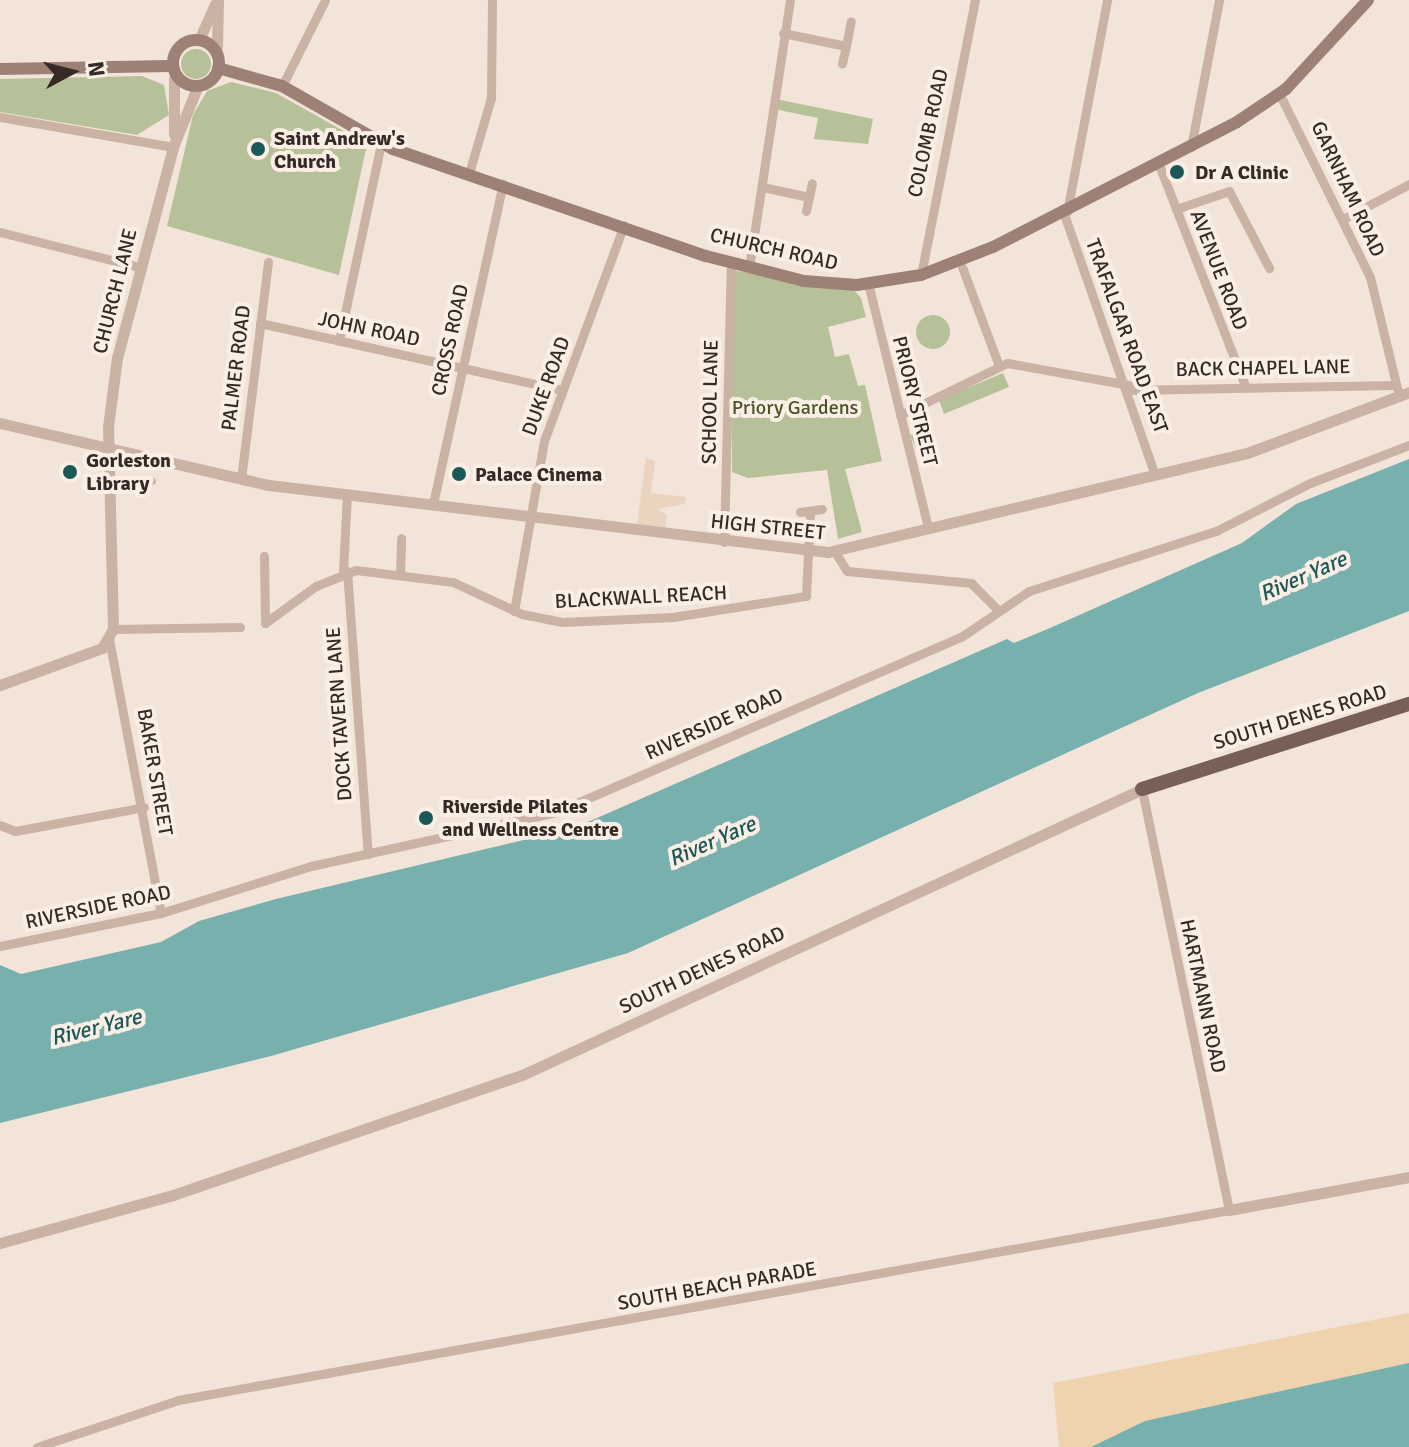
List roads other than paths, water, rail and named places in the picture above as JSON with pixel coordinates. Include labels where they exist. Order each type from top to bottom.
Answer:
[{"type":"main road","name":"CHURCH ROAD","points":[[218,68],[282,86],[381,144],[731,264],[834,285],[868,283],[921,275],[1065,213],[1191,147],[1280,95],[1368,0]]},
{"type":"main road","points":[[0,69],[170,66],[199,40],[217,47],[218,68]]},
{"type":"main road","name":"CHURCH LANE","points":[[170,66],[174,79]]},
{"type":"main road","name":"CHURCH LANE","points":[[198,85],[218,68]]},
{"type":"main road","points":[[174,79],[198,85]]},
{"type":"main road","name":"SOUTH DENES ROAD","points":[[1142,789],[1409,704]]},
{"type":"street","points":[[199,40],[217,0]]},
{"type":"street","points":[[217,0],[217,47]]},
{"type":"street","points":[[282,86],[325,0]]},
{"type":"street","points":[[469,173],[491,98],[492,0]]},
{"type":"street","points":[[749,268],[790,0]]},
{"type":"street","name":"COLOMB ROAD","points":[[921,275],[920,251],[975,0]]},
{"type":"street","points":[[1065,213],[1107,0]]},
{"type":"street","points":[[1191,147],[1219,0]]},
{"type":"street","points":[[842,64],[851,21]]},
{"type":"street","points":[[783,33],[846,46]]},
{"type":"street","name":"CHURCH LANE","points":[[173,147],[174,79]]},
{"type":"street","name":"CHURCH LANE","points":[[109,448],[117,358],[139,267],[173,147],[198,85]]},
{"type":"street","name":"GARNHAM ROAD","points":[[1280,95],[1343,219],[1376,293],[1401,391]]},
{"type":"street","points":[[0,117],[173,147]]},
{"type":"street","points":[[339,341],[381,144]]},
{"type":"street","name":"AVENUE ROAD","points":[[1159,165],[1246,388]]},
{"type":"street","points":[[806,211],[812,183]]},
{"type":"street","name":"CROSS ROAD","points":[[433,504],[503,184]]},
{"type":"street","points":[[1343,219],[1409,184]]},
{"type":"street","points":[[762,187],[809,197]]},
{"type":"street","points":[[1176,209],[1229,191],[1269,268]]},
{"type":"street","name":"TRAFALGAR ROAD EAST","points":[[1065,213],[1130,387],[1154,472]]},
{"type":"street","name":"DUKE ROAD","points":[[514,611],[544,441],[624,225]]},
{"type":"street","points":[[0,232],[139,267]]},
{"type":"street","name":"PALMER ROAD","points":[[241,479],[268,262]]},
{"type":"street","name":"SCHOOL LANE","points":[[724,542],[731,264]]},
{"type":"street","points":[[900,415],[999,366],[962,267]]},
{"type":"street","name":"PRIORY STREET","points":[[868,283],[928,528]]},
{"type":"street","name":"JOHN ROAD","points":[[260,323],[563,390]]},
{"type":"street","name":"BACK CHAPEL LANE","points":[[999,366],[1130,387],[1401,391]]},
{"type":"street","name":"HIGH STREET","points":[[0,423],[241,479],[724,542],[835,552],[1280,443],[1401,391]]},
{"type":"street","name":"RIVERSIDE ROAD","points":[[0,946],[161,913],[368,854],[556,812],[961,637],[1029,591],[1216,531],[1310,483],[1409,445]]},
{"type":"street","name":"BAKER STREET","points":[[109,448],[111,634],[161,913]]},
{"type":"street","points":[[123,482],[152,481]]},
{"type":"street","name":"DOCK TAVERN LANE","points":[[347,494],[345,572],[368,854]]},
{"type":"street","points":[[811,552],[805,511],[822,509]]},
{"type":"street","points":[[400,573],[401,538]]},
{"type":"street","name":"BLACKWALL REACH","points":[[345,572],[400,573],[453,582],[514,611],[562,622],[770,606],[808,594],[811,552]]},
{"type":"street","points":[[835,552],[847,571],[971,583],[998,610]]},
{"type":"street","points":[[264,556],[265,623],[345,572]]},
{"type":"street","points":[[0,685],[91,654],[111,634],[240,627]]},
{"type":"street","name":"HARTMANN ROAD","points":[[1142,789],[1229,1210]]},
{"type":"street","name":"SOUTH DENES ROAD","points":[[0,1243],[173,1195],[522,1075],[1142,789]]},
{"type":"street","points":[[0,825],[15,831],[144,807]]},
{"type":"street","name":"SOUTH BEACH PARADE","points":[[37,1447],[178,1400],[1409,1177]]},
{"type":"water","name":"River Yare","points":[[1409,459],[1409,611],[1198,693],[628,953],[271,1056],[0,1123],[0,965],[21,974],[161,942],[199,921],[276,899],[574,828],[1007,639],[1014,643],[1050,628],[1242,543],[1296,504]]},
{"type":"water","points":[[1409,1363],[1409,1447],[1091,1447],[1145,1421]]},
{"type":"place","name":"Saint Andrew's Church","points":[[258,149]]},
{"type":"place","name":"Dr A Clinic","points":[[1177,172]]},
{"type":"place","name":"Gorleston Library","points":[[70,472]]},
{"type":"place","name":"Palace Cinema","points":[[459,474]]},
{"type":"place","name":"Riverside Pilates and Wellness Centre","points":[[426,818]]},
{"type":"park label","name":"Priory Gardens","points":[[795,407]]}]
